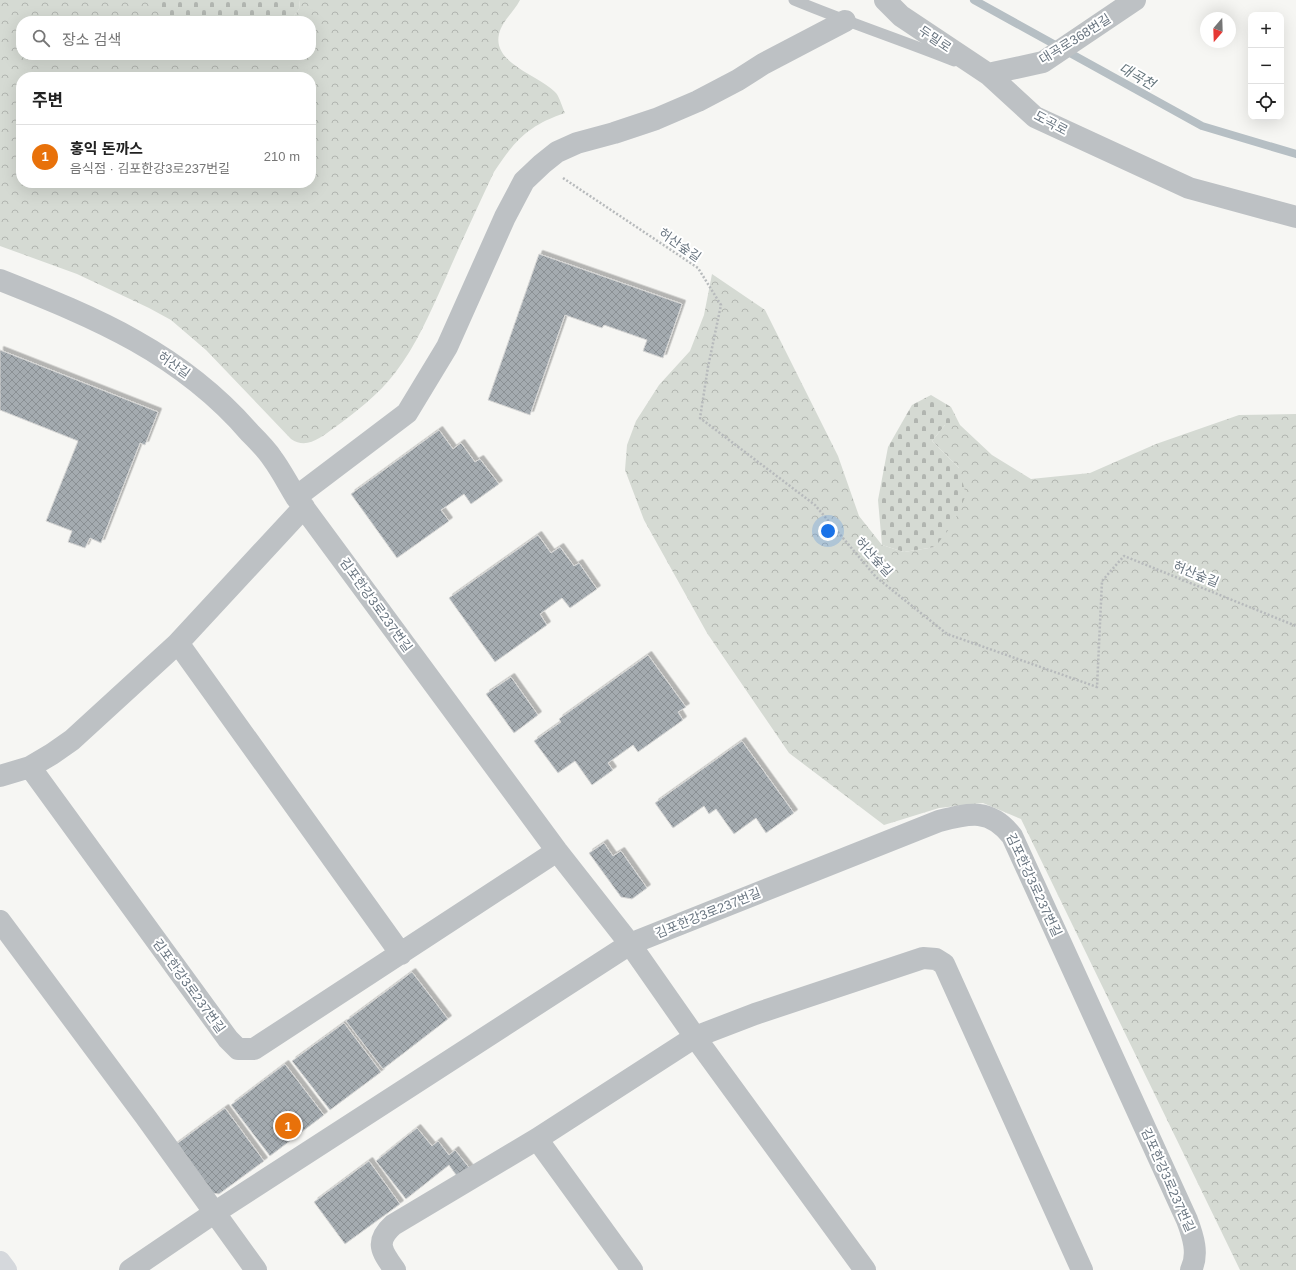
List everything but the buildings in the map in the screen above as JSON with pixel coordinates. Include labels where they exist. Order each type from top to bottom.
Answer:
[{"type":"street","name":"두밀로","points":[[885,0],[901,16],[988,74]]},
{"type":"street","name":"대곡로368번길","points":[[988,74],[1043,62],[1135,0]]},
{"type":"street","points":[[0,776],[30,767],[72,740],[178,643],[300,502],[407,413],[447,347],[505,217],[524,181],[542,164],[557,152],[577,143],[614,134],[656,119],[698,101],[738,80],[769,60],[845,21]]},
{"type":"street","name":"도곡로","points":[[988,74],[1036,117],[1182,185],[1296,218]]},
{"type":"street","name":"허산길","points":[[0,280],[104,324],[142,343],[174,364],[198,382],[243,424],[272,458],[300,502]]},
{"type":"street","name":"김포한강3로237번길","points":[[300,502],[557,851],[630,944],[865,1270]]},
{"type":"street","points":[[178,643],[401,954]]},
{"type":"street","name":"김포한강3로237번길","points":[[30,767],[228,1039],[238,1049],[254,1050],[557,851]]},
{"type":"street","name":"김포한강3로237번길","points":[[130,1270],[214,1213],[630,944],[939,821],[961,815],[979,814],[993,818],[1004,824],[1012,836],[1187,1220],[1193,1236],[1196,1252],[1194,1264],[1191,1270]]},
{"type":"street","points":[[0,921],[145,1116],[256,1270]]},
{"type":"street","points":[[389,1262],[381,1242],[384,1233],[393,1225],[537,1138],[695,1036],[913,960],[936,959],[944,964],[1082,1270]]},
{"type":"street","points":[[537,1138],[632,1270]]},
{"type":"street","points":[[0,1262],[6,1270]]},
{"type":"lane","name":"도곡로","points":[[794,0],[845,21],[898,39],[988,74]]},
{"type":"path","name":"허산숲길","points":[[542,164],[698,268],[721,305],[708,367],[700,418],[815,505],[876,577],[947,634],[1097,687],[1102,580],[1124,556],[1296,626]]},
{"type":"green space","points":[[0,0],[159,0],[159,16],[16,16],[16,60],[316,60],[316,16],[294,16],[299,9],[300,0],[520,0],[501,29],[499,34],[499,44],[503,53],[510,61],[556,93],[565,113],[532,129],[516,142],[509,151],[494,172],[433,306],[403,363],[374,396],[324,435],[308,443],[297,442],[291,439],[206,350],[171,320],[77,274],[0,246]]},
{"type":"green space","points":[[159,0],[300,0],[299,9],[294,16],[159,16]]},
{"type":"green space","points":[[712,274],[765,310],[838,456],[859,516],[882,545],[904,552],[935,547],[959,468],[932,441],[945,425],[960,425],[992,455],[1031,479],[1090,473],[1156,444],[1239,415],[1296,414],[1296,1270],[1240,1270],[1021,819],[983,803],[939,808],[884,825],[789,753],[707,633],[644,520],[625,470],[627,445],[636,421],[659,385],[690,351],[704,315]]},
{"type":"green space","points":[[931,395],[951,407],[960,425],[945,425],[932,441],[959,468],[966,495],[953,524],[935,547],[904,552],[882,545],[878,500],[888,447],[912,405]]},
{"type":"waterway","name":"대곡천","points":[[974,0],[1202,126],[1296,154]]},
{"type":"place","name":"홍익 돈까스","points":[[288,1126]]}]
